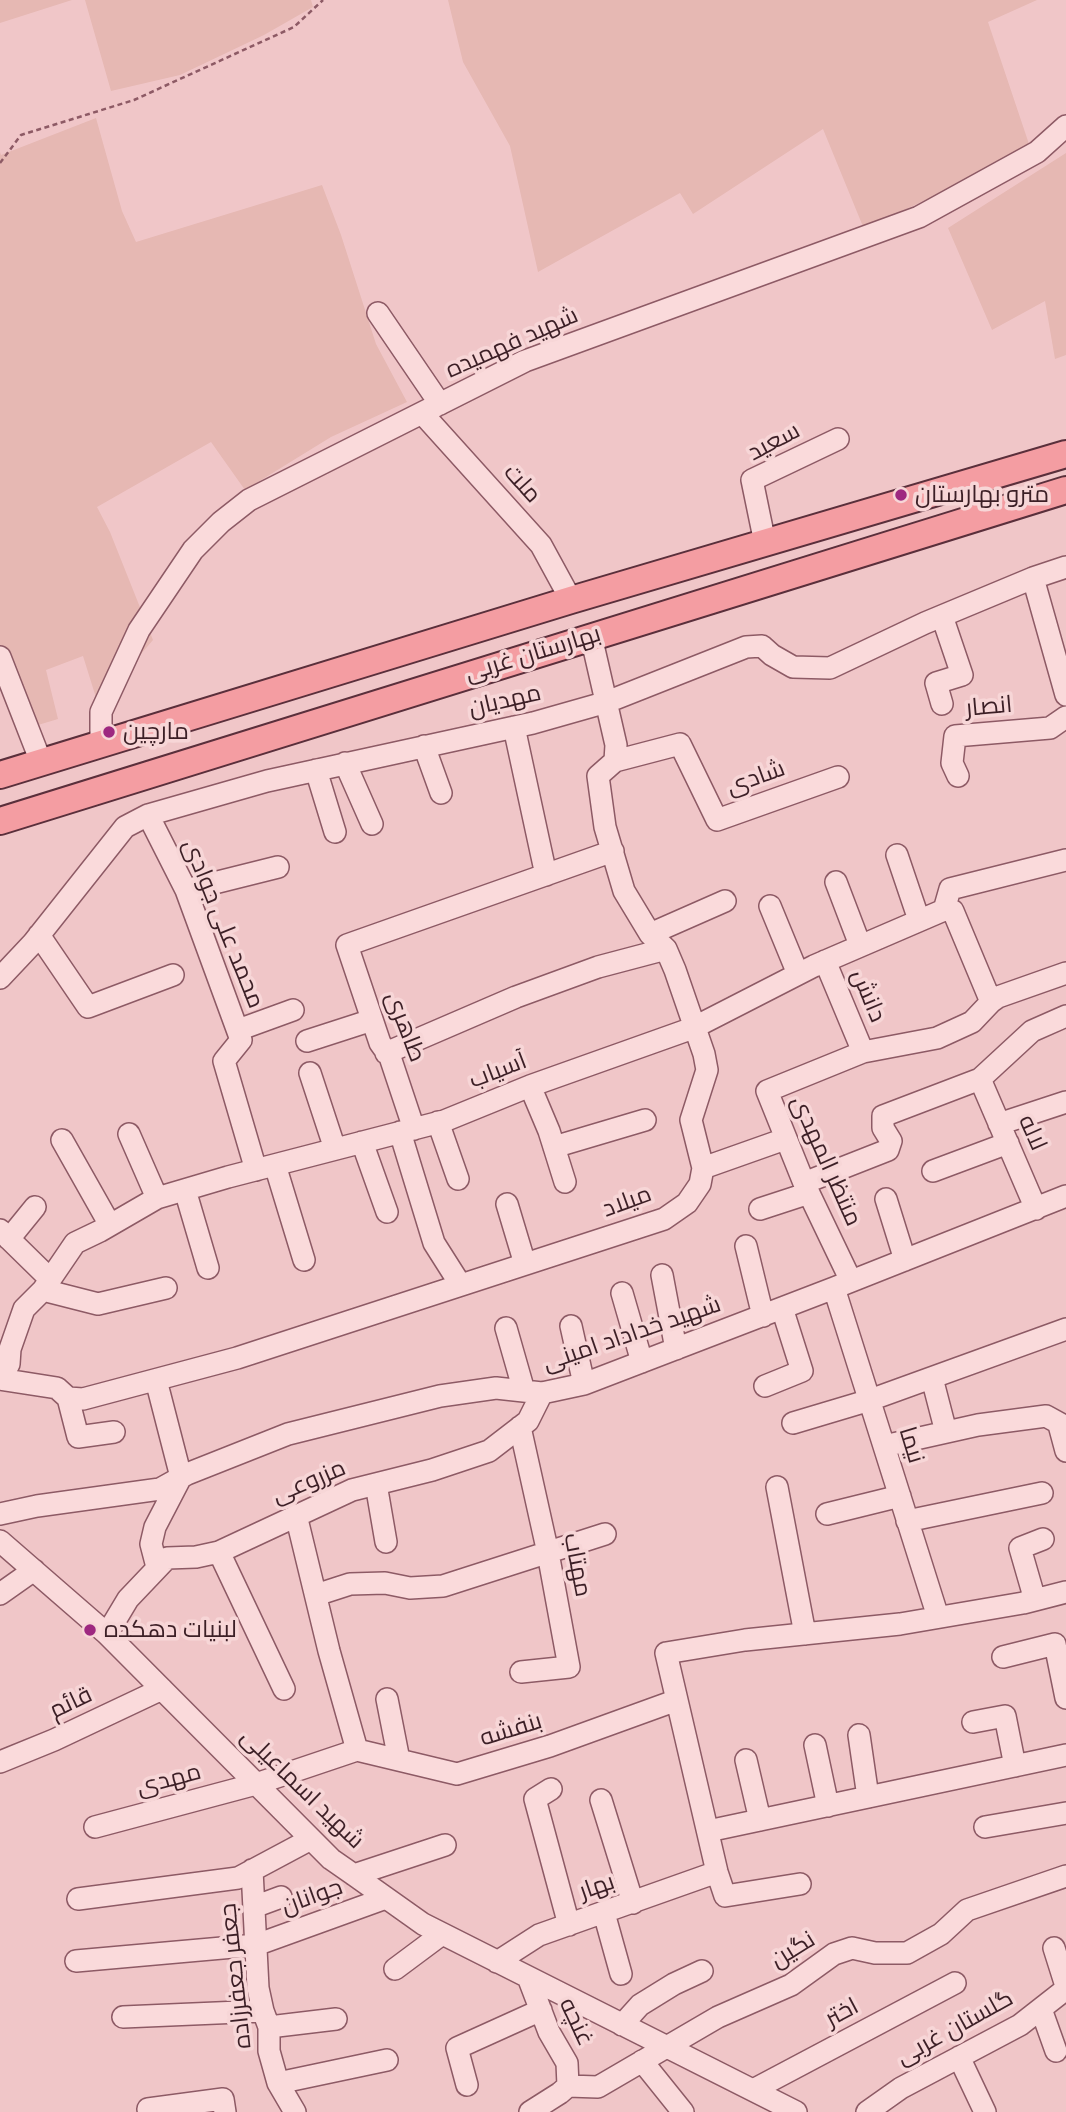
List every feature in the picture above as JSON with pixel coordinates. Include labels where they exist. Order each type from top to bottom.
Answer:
[{"type":"main road","name":"بهارستان غربی","points":[[0,775],[571,600],[1066,454]]},
{"type":"main road","name":"بهارستان غربی","points":[[0,821],[1060,490]]},
{"type":"street","name":"شهید فهمیده","points":[[101,743],[101,712],[139,630],[193,550],[221,522],[249,500],[526,361],[919,217],[1037,152],[1066,127]]},
{"type":"street","name":"ملت","points":[[378,313],[431,408],[541,545],[571,600]]},
{"type":"street","name":"سعید","points":[[765,543],[752,480],[838,439]]},
{"type":"street","name":"مهدیان","points":[[0,978],[39,935],[125,827],[148,815],[267,781],[514,727],[607,702],[746,647],[762,646],[793,667],[830,668],[942,616],[1066,567]]},
{"type":"street","points":[[1033,578],[1066,695]]},
{"type":"street","points":[[942,616],[962,676],[936,683],[942,705]]},
{"type":"street","points":[[591,636],[616,745],[615,761],[598,776],[606,827],[624,891],[650,934],[666,949],[704,1054],[707,1070],[691,1120],[703,1168],[785,1139]]},
{"type":"street","points":[[1,661],[41,762]]},
{"type":"street","name":"انصار","points":[[958,776],[952,763],[955,736],[1049,728],[1066,717]]},
{"type":"street","points":[[514,727],[546,875],[612,851]]},
{"type":"street","name":"شادی","points":[[615,761],[680,744],[717,820],[838,776]]},
{"type":"street","points":[[424,746],[441,793]]},
{"type":"street","points":[[345,763],[372,824]]},
{"type":"street","points":[[316,770],[335,832]]},
{"type":"street","name":"محمد علی جوادی","points":[[148,815],[186,890],[241,1040],[224,1061],[265,1167]]},
{"type":"street","points":[[897,855],[919,920]]},
{"type":"street","points":[[991,1002],[953,911],[944,910],[950,889],[1066,860]]},
{"type":"street","points":[[186,890],[278,867]]},
{"type":"street","name":"طاهری","points":[[460,1284],[434,1244],[386,1053],[380,1043],[347,945],[546,875]]},
{"type":"street","points":[[836,882],[860,945]]},
{"type":"street","points":[[650,934],[725,901]]},
{"type":"street","points":[[770,906],[798,974]]},
{"type":"street","name":"آسیاب","points":[[0,1378],[9,1364],[10,1349],[24,1309],[46,1284],[75,1243],[157,1198],[438,1122],[693,1028],[825,961],[944,910]]},
{"type":"street","points":[[39,935],[88,1007],[173,975]]},
{"type":"street","points":[[386,1053],[516,997],[598,967],[666,949]]},
{"type":"street","name":"دانش","points":[[825,961],[863,1052]]},
{"type":"street","name":"منتظر المهدی","points":[[843,1284],[767,1091],[863,1052],[937,1038],[972,1022],[991,1002],[1015,990],[1066,972]]},
{"type":"street","points":[[237,1030],[293,1010]]},
{"type":"street","points":[[760,1209],[888,1150],[891,1141],[883,1128],[883,1116],[979,1079],[1032,1031],[1066,1016]]},
{"type":"street","points":[[307,1041],[372,1020]]},
{"type":"street","points":[[310,1073],[335,1149]]},
{"type":"street","name":"لاله","points":[[979,1079],[1036,1209]]},
{"type":"street","points":[[530,1086],[565,1182]]},
{"type":"street","points":[[933,1171],[1066,1101]]},
{"type":"street","points":[[554,1147],[645,1120]]},
{"type":"street","points":[[438,1122],[458,1179]]},
{"type":"street","points":[[129,1133],[157,1198]]},
{"type":"street","points":[[62,1140],[110,1225]]},
{"type":"street","points":[[362,1142],[387,1212]]},
{"type":"street","points":[[265,1167],[304,1260]]},
{"type":"street","name":"میلاد","points":[[0,1378],[57,1388],[68,1398],[83,1399],[237,1358],[664,1219],[687,1203],[700,1184],[703,1168]]},
{"type":"street","points":[[185,1190],[208,1268]]},
{"type":"street","name":"شهید خداداد امینی","points":[[0,1514],[37,1506],[160,1489],[181,1477],[288,1434],[440,1396],[496,1388],[533,1392],[584,1384],[1066,1196]]},
{"type":"street","points":[[886,1199],[905,1260]]},
{"type":"street","points":[[507,1205],[524,1264]]},
{"type":"street","points":[[35,1207],[4,1235],[46,1284],[98,1304],[166,1288]]},
{"type":"street","points":[[746,1246],[773,1312],[802,1371],[765,1387]]},
{"type":"street","points":[[662,1275],[676,1349]]},
{"type":"street","name":"نیما","points":[[843,1284],[870,1400],[938,1617]]},
{"type":"street","points":[[622,1293],[642,1362]]},
{"type":"street","points":[[571,1326],[584,1384]]},
{"type":"street","points":[[506,1328],[533,1392]]},
{"type":"street","points":[[793,1423],[870,1400],[1066,1329]]},
{"type":"street","points":[[932,1378],[946,1432]]},
{"type":"street","points":[[107,1634],[128,1599],[157,1567],[151,1544],[155,1527],[168,1507],[181,1477],[156,1380]]},
{"type":"street","name":"مزروعی","points":[[157,1567],[167,1558],[196,1557],[219,1552],[352,1490],[432,1470],[489,1451],[528,1422],[533,1392]]},
{"type":"street","points":[[68,1398],[78,1437],[114,1432]]},
{"type":"street","points":[[884,1446],[978,1425],[1046,1416],[1063,1426],[1066,1451]]},
{"type":"street","name":"مهتاب","points":[[520,1427],[548,1553],[569,1667],[521,1672]]},
{"type":"street","points":[[376,1484],[386,1542]]},
{"type":"street","points":[[777,1487],[806,1634]]},
{"type":"street","points":[[907,1521],[1042,1493]]},
{"type":"street","points":[[827,1514],[900,1496]]},
{"type":"street","points":[[296,1515],[357,1750]]},
{"type":"street","points":[[316,1595],[349,1584],[386,1583],[410,1588],[443,1586],[605,1534]]},
{"type":"street","points":[[1035,1600],[1020,1548],[1043,1539]]},
{"type":"street","name":"شهید اسماعیلی","points":[[0,1541],[107,1634],[331,1858],[422,1924],[796,2112]]},
{"type":"street","points":[[219,1552],[284,1689]]},
{"type":"street","points":[[0,1594],[34,1570]]},
{"type":"street","points":[[800,1884],[725,1896],[717,1872],[666,1653],[745,1640],[900,1624],[1066,1592]]},
{"type":"street","points":[[1003,1657],[1055,1644],[1066,1698]]},
{"type":"street","name":"قائم","points":[[0,1762],[54,1740],[162,1689]]},
{"type":"street","points":[[387,1699],[399,1760]]},
{"type":"street","name":"بنفشه","points":[[357,1750],[457,1774],[550,1746],[677,1700]]},
{"type":"street","points":[[973,1722],[1005,1716],[1015,1766]]},
{"type":"street","points":[[859,1735],[868,1797]]},
{"type":"street","points":[[815,1745],[828,1806]]},
{"type":"street","name":"مهدی","points":[[95,1826],[256,1784],[357,1750]]},
{"type":"street","points":[[708,1831],[1066,1755]]},
{"type":"street","points":[[746,1760],[760,1820]]},
{"type":"street","points":[[551,1789],[535,1799],[569,1925]]},
{"type":"street","points":[[601,1800],[633,1903]]},
{"type":"street","points":[[985,1826],[1066,1813]]},
{"type":"street","points":[[78,1899],[237,1878],[311,1839]]},
{"type":"street","points":[[354,1875],[444,1844]]},
{"type":"street","name":"جعفر جعفرزاده","points":[[252,1870],[258,1988],[266,2019],[269,2051],[278,2083],[295,2112]]},
{"type":"street","name":"بهار","points":[[497,1962],[539,1935],[717,1872]]},
{"type":"street","name":"نگین","points":[[568,2086],[598,2087],[718,2017],[791,1985],[834,1954],[852,1948],[876,1953],[907,1953],[941,1934],[967,1910],[1066,1876]]},
{"type":"street","points":[[254,1907],[281,1897]]},
{"type":"street","name":"جوانان","points":[[76,1961],[256,1945],[386,1898]]},
{"type":"street","points":[[604,1913],[621,1974]]},
{"type":"street","points":[[395,1969],[442,1934]]},
{"type":"street","points":[[1054,1948],[1066,1987]]},
{"type":"street","points":[[622,2025],[640,2005],[702,1971]]},
{"type":"street","name":"غنچه","points":[[528,1977],[549,2032],[567,2063],[568,2086],[530,2112]]},
{"type":"street","name":"اختر","points":[[753,2090],[955,1983]]},
{"type":"street","name":"گلستان غربی","points":[[867,2112],[901,2088],[1020,2025],[1066,1987]]},
{"type":"street","points":[[1041,2009],[1056,2051]]},
{"type":"street","points":[[467,2085],[457,2048],[541,2010]]},
{"type":"street","points":[[123,2017],[336,2019]]},
{"type":"street","points":[[959,2057],[985,2112]]},
{"type":"street","points":[[278,2083],[387,2060]]},
{"type":"street","points":[[642,2061],[683,2112]]},
{"type":"street","points":[[148,2109],[223,2099],[225,2112]]},
{"type":"path","points":[[0,163],[21,135],[134,100],[294,27],[323,0]]},
{"type":"shaded area","points":[[0,0],[72,0],[0,23]]},
{"type":"shaded area","points":[[85,0],[311,0],[313,7],[264,35],[180,75],[111,91]]},
{"type":"shaded area","points":[[448,0],[1037,0],[988,22],[1031,150],[864,229],[823,129],[693,214],[680,193],[538,272],[510,146],[463,62]]},
{"type":"shaded area","points":[[96,118],[122,211],[136,242],[322,185],[376,344],[407,402],[331,437],[245,490],[211,442],[97,507],[110,532],[153,640],[98,704],[83,656],[46,670],[58,719],[38,725],[0,645],[0,152],[1,155]]},
{"type":"shaded area","points":[[1066,153],[1066,355],[1055,359],[1045,301],[992,330],[948,228]]},
{"type":"place","name":"مترو بهارستان","points":[[901,495]]},
{"type":"place","name":"مارچین","points":[[109,732]]},
{"type":"place","name":"لبنیات دهکده","points":[[90,1630]]}]
